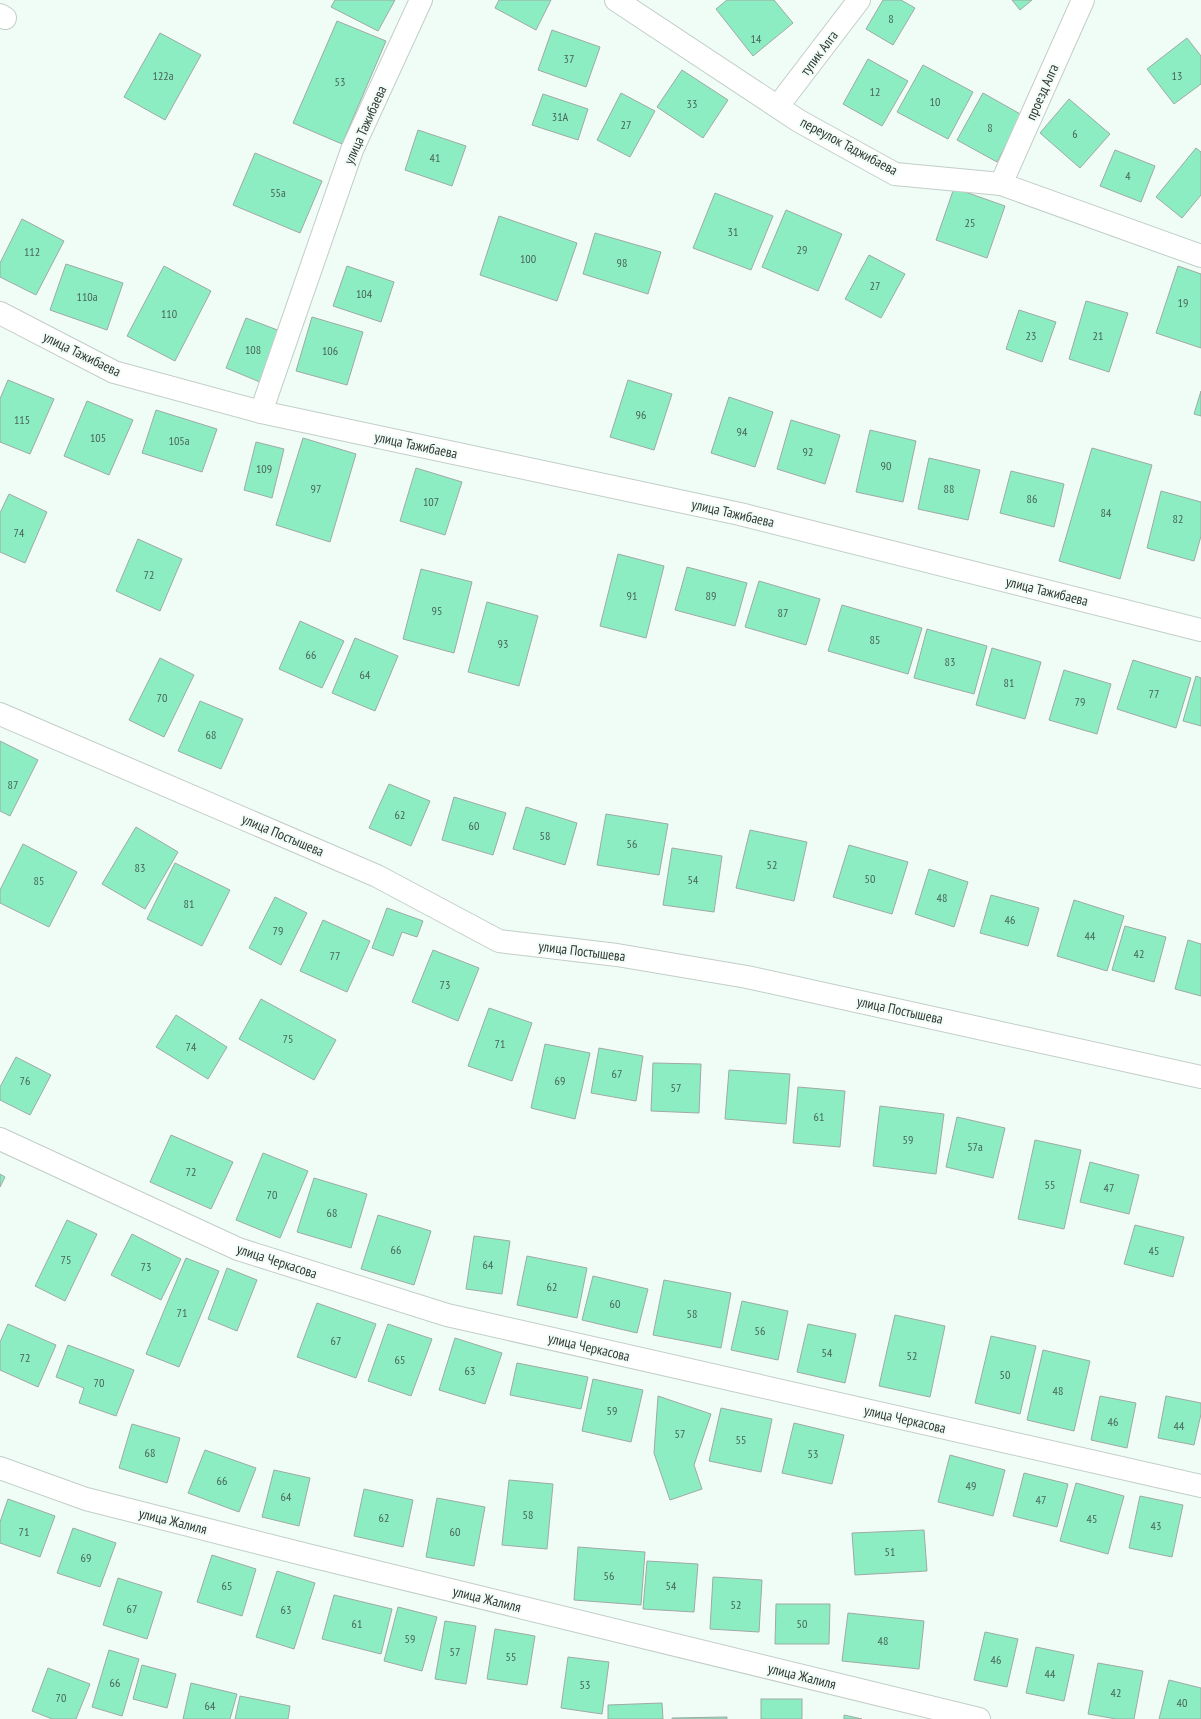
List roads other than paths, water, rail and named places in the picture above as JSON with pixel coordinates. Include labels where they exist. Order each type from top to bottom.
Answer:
[{"type":"street","name":"улица Тажибаева","points":[[260,412],[352,150],[421,0]]},
{"type":"street","name":"переулок Таджибаева","points":[[616,0],[799,121],[895,174],[1001,184],[1201,256]]},
{"type":"street","name":"тупик Алга","points":[[778,106],[859,0]]},
{"type":"street","name":"проезд Алга","points":[[1001,184],[1083,0]]},
{"type":"street","name":"улица Тажибаева","points":[[0,313],[114,372],[260,412],[740,514],[1201,630]]},
{"type":"street","name":"улица Постышева","points":[[0,714],[377,876],[499,941],[617,955],[747,977],[1201,1077]]},
{"type":"street","name":"улица Черкасова","points":[[0,1139],[238,1249],[447,1315],[1201,1486]]},
{"type":"street","name":"улица Жалиля","points":[[0,1468],[86,1499],[307,1555],[978,1719]]}]
